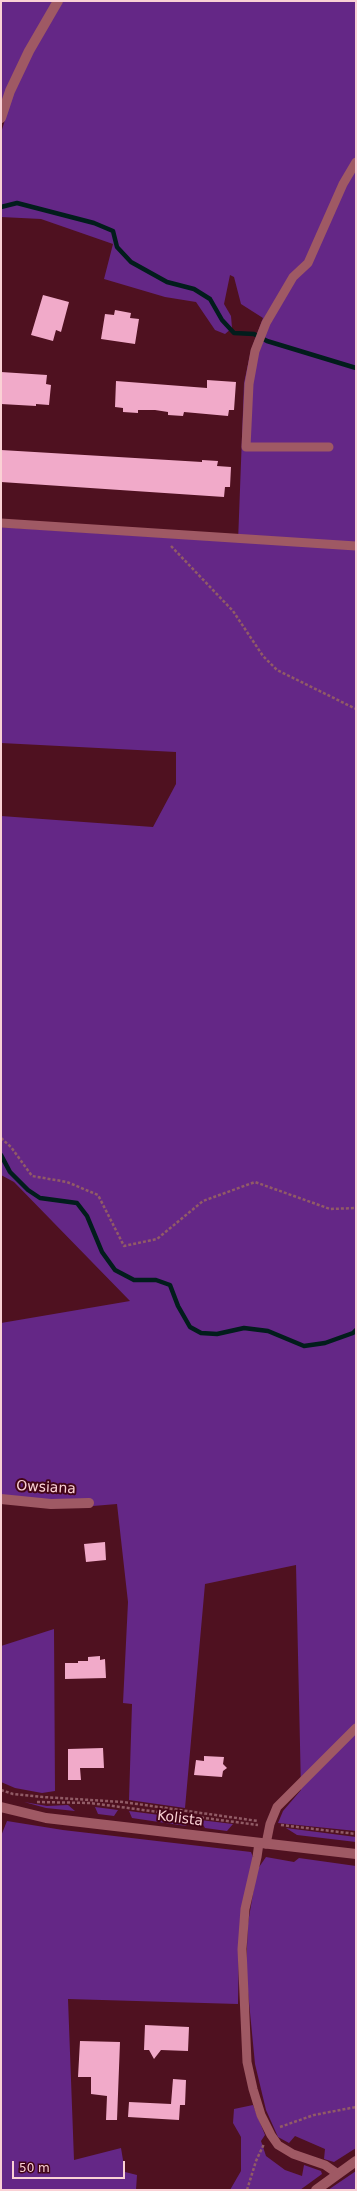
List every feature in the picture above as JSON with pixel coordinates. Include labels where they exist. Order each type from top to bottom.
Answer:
[{"type":"street","points":[[1,118],[10,91],[29,51],[58,1]]},
{"type":"street","name":"Owsiana","points":[[1,1499],[51,1504],[89,1503]]},
{"type":"street","name":"Kolista","points":[[1,1807],[46,1818],[356,1854]]},
{"type":"street","points":[[316,2190],[356,2161]]},
{"type":"lane","points":[[329,447],[246,447],[248,384],[255,351],[266,323],[293,277],[308,263],[343,184],[356,162]]},
{"type":"lane","points":[[1,523],[160,535],[356,546]]},
{"type":"lane","points":[[338,2174],[325,2165],[293,2154],[278,2145],[271,2136],[261,2115],[247,2062],[242,1948],[244,1909],[257,1857],[273,1814],[283,1801],[356,1728]]},
{"type":"path","points":[[160,535],[233,611],[263,656],[277,670],[356,709]]},
{"type":"path","points":[[1,1138],[11,1147],[32,1176],[67,1182],[98,1195],[124,1246],[157,1239],[203,1201],[255,1182],[330,1209],[356,1208]]},
{"type":"path","points":[[1,1790],[14,1794],[43,1797],[123,1802],[270,1825]]},
{"type":"path","points":[[7,1797],[25,1800]]},
{"type":"path","points":[[30,1801],[97,1804],[356,1834]]},
{"type":"path","points":[[247,2190],[256,2161],[263,2145],[281,2127],[293,2121],[356,2107]]},
{"type":"shaded area","points":[[1,1],[53,1],[1,105]]},
{"type":"shaded area","points":[[63,1],[356,1],[356,1831],[278,1823],[283,1811],[301,1790],[296,1565],[205,1584],[185,1808],[129,1800],[132,1704],[123,1703],[128,1602],[117,1504],[93,1506],[1,1496],[1,1323],[130,1301],[14,1182],[1,1175],[1,816],[153,827],[176,784],[176,752],[1,743],[1,527],[238,542],[244,383],[251,350],[263,318],[241,304],[234,277],[230,275],[224,304],[231,316],[232,328],[225,334],[215,330],[196,302],[165,297],[104,279],[113,244],[41,219],[1,217],[1,133],[13,93],[32,53]]},
{"type":"shaded area","points":[[54,1629],[55,1791],[42,1793],[15,1788],[1,1782],[1,1646]]},
{"type":"shaded area","points":[[24,1802],[47,1806],[68,1805],[75,1811],[46,1808]]},
{"type":"shaded area","points":[[95,1807],[118,1810],[114,1816],[98,1814]]},
{"type":"shaded area","points":[[129,1811],[190,1819],[186,1826],[132,1818]]},
{"type":"shaded area","points":[[200,1820],[233,1824],[227,1831],[205,1828]]},
{"type":"shaded area","points":[[7,1821],[63,1830],[251,1852],[253,1857],[239,1948],[238,2004],[68,1999],[74,2160],[121,2148],[125,2172],[137,2175],[136,2190],[1,2190],[1,1836]]},
{"type":"shaded area","points":[[286,1828],[356,1837],[356,1842],[297,1835]]},
{"type":"shaded area","points":[[266,1857],[294,1862],[299,1858],[356,1866],[356,2148],[334,2162],[324,2159],[325,2149],[295,2136],[289,2143],[278,2137],[266,2110],[255,2064],[246,1971],[248,1923],[257,1870]]},
{"type":"shaded area","points":[[253,2105],[265,2135],[261,2141],[266,2156],[285,2170],[302,2176],[304,2165],[321,2171],[322,2174],[300,2190],[230,2190],[241,2171],[241,2137],[233,2123],[234,2109]]},
{"type":"shaded area","points":[[356,2171],[356,2190],[328,2190]]},
{"type":"building","points":[[43,295],[69,302],[61,332],[56,330],[53,341],[31,335]]},
{"type":"building","points":[[115,310],[131,313],[130,318],[139,319],[135,344],[101,339],[105,314],[114,315]]},
{"type":"building","points":[[1,372],[47,375],[46,384],[51,385],[49,405],[36,404],[36,406],[1,404]]},
{"type":"building","points":[[207,380],[236,382],[234,410],[229,410],[228,416],[184,412],[183,416],[168,415],[168,412],[155,410],[138,410],[138,413],[123,412],[123,408],[115,407],[116,381],[207,388]]},
{"type":"building","points":[[1,450],[202,462],[202,460],[218,461],[217,466],[231,467],[230,487],[225,487],[224,497],[1,482]]},
{"type":"building","points":[[105,1542],[106,1560],[86,1562],[84,1544]]},
{"type":"building","points":[[100,1656],[100,1660],[105,1659],[106,1678],[65,1679],[65,1663],[88,1661],[88,1657]]},
{"type":"building","points":[[103,1748],[104,1768],[80,1768],[81,1780],[68,1780],[68,1749]]},
{"type":"building","points":[[204,1756],[224,1757],[223,1764],[227,1768],[223,1771],[222,1777],[194,1775],[196,1760],[204,1761]]},
{"type":"building","points":[[145,2025],[189,2027],[188,2051],[161,2050],[154,2059],[149,2050],[144,2050]]},
{"type":"building","points":[[80,2041],[120,2042],[117,2120],[106,2120],[107,2096],[91,2094],[91,2077],[78,2077]]},
{"type":"building","points":[[173,2079],[186,2080],[185,2105],[180,2105],[179,2120],[128,2117],[129,2102],[171,2104]]},
{"type":"waterway","points":[[1,207],[17,203],[94,223],[113,231],[117,247],[131,262],[167,282],[194,289],[210,299],[222,320],[234,333],[254,334],[267,341],[356,368]]},
{"type":"waterway","points":[[1,1155],[10,1172],[28,1190],[40,1198],[77,1203],[87,1216],[102,1252],[115,1270],[134,1280],[156,1280],[170,1285],[178,1306],[190,1327],[201,1333],[217,1334],[244,1328],[268,1331],[304,1346],[325,1343],[353,1333],[356,1330]]}]
